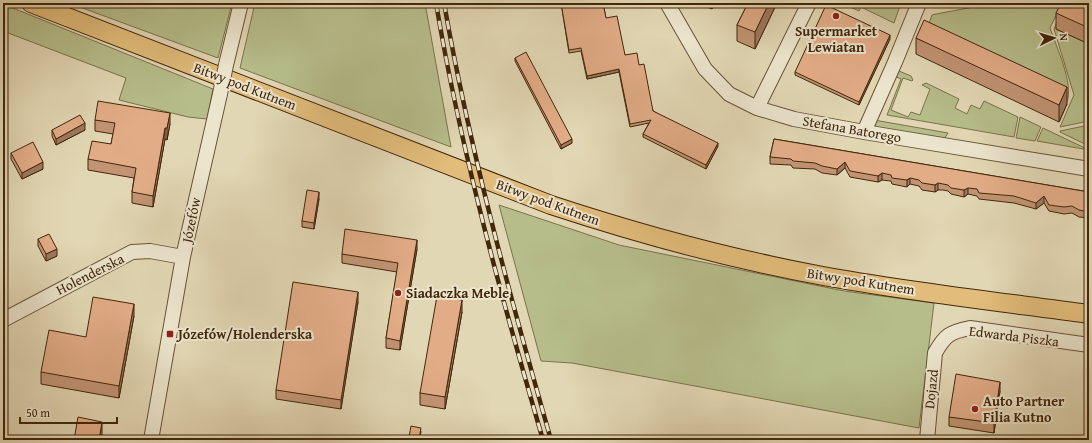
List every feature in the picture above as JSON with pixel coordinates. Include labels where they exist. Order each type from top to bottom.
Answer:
[{"type":"main road","name":"Bitwy pod Kutnem","points":[[31,3],[551,205],[616,226],[770,265],[823,276],[1089,314]]},
{"type":"street","name":"Józefów","points":[[152,436],[183,257],[241,3]]},
{"type":"street","name":"Stefana Batorego","points":[[667,3],[705,69],[729,94],[757,108],[794,119],[864,132],[1089,169]]},
{"type":"street","points":[[757,108],[809,3]]},
{"type":"street","points":[[864,132],[919,3]]},
{"type":"street","name":"Holenderska","points":[[3,320],[132,252],[150,251],[183,257]]},
{"type":"street","name":"Edwarda Piszka","points":[[942,341],[952,331],[970,328],[1089,345]]},
{"type":"street","name":"Dojazd","points":[[927,440],[935,353],[942,341]]},
{"type":"green space","points":[[69,3],[220,3],[231,7],[218,58]]},
{"type":"green space","points":[[255,3],[425,3],[451,147],[240,68]]},
{"type":"green space","points":[[841,3],[901,3],[894,23],[861,7],[859,11]]},
{"type":"green space","points":[[995,3],[1062,3],[1050,28],[1066,75],[1069,94],[1067,102],[925,35],[932,15]]},
{"type":"green space","points":[[1065,3],[1064,10],[1056,29],[1089,44],[1089,121],[1060,127],[1074,95],[1054,29]]},
{"type":"green space","points":[[3,4],[213,89],[207,119],[188,117],[119,100],[126,78],[3,31]]},
{"type":"green space","points":[[899,71],[911,76],[913,80],[903,78],[891,110],[908,117],[911,112],[920,115],[930,89],[922,85],[926,83],[959,99],[955,108],[967,114],[971,105],[980,109],[984,101],[1018,117],[1014,137],[887,115],[901,79],[892,75]]},
{"type":"green space","points":[[1020,117],[1041,127],[1035,141],[1016,138]]},
{"type":"green space","points":[[874,120],[948,133],[944,139],[875,127]]},
{"type":"green space","points":[[1089,125],[1089,146],[1060,132],[1060,131]]},
{"type":"green space","points":[[1043,128],[1089,150],[1037,141]]},
{"type":"green space","points":[[499,205],[619,245],[844,291],[934,303],[919,428],[572,363],[541,361]]},
{"type":"building","points":[[561,3],[603,3],[606,18],[617,16],[625,55],[637,53],[639,65],[644,64],[653,111],[718,143],[706,165],[643,134],[651,120],[630,124],[619,69],[587,76],[581,48],[569,50]]},
{"type":"building","points":[[705,3],[713,3],[712,6]]},
{"type":"building","points":[[748,3],[769,3],[755,32],[737,25]]},
{"type":"building","points":[[1061,3],[1084,3],[1089,6],[1089,28],[1056,13]]},
{"type":"building","points":[[826,5],[890,35],[859,102],[795,72]]},
{"type":"building","points":[[924,20],[1067,87],[1059,105],[916,38]]},
{"type":"building","points":[[526,52],[572,139],[561,145],[515,58]]},
{"type":"building","points":[[98,101],[170,113],[167,128],[165,128],[153,196],[132,192],[136,168],[88,159],[92,141],[111,144],[115,123],[95,120]]},
{"type":"building","points":[[80,115],[85,123],[56,139],[52,130]]},
{"type":"building","points":[[774,139],[1089,192],[1089,212],[1079,210],[1072,206],[1064,207],[1049,205],[1044,196],[1036,203],[1014,196],[979,193],[977,189],[968,188],[964,190],[951,188],[948,185],[938,183],[935,185],[922,183],[919,180],[910,178],[907,180],[892,178],[891,175],[882,173],[878,176],[850,171],[845,162],[837,169],[815,163],[770,157]]},
{"type":"building","points":[[33,142],[43,162],[22,173],[11,153]]},
{"type":"building","points":[[307,190],[319,192],[314,223],[302,221]]},
{"type":"building","points":[[345,229],[417,240],[400,341],[386,338],[398,263],[342,254]]},
{"type":"building","points":[[49,234],[57,249],[46,254],[38,239]]},
{"type":"building","points":[[293,282],[358,292],[341,400],[276,390]]},
{"type":"building","points":[[437,296],[462,300],[445,397],[420,393]]},
{"type":"building","points":[[93,297],[134,304],[119,386],[41,372],[49,330],[86,337]]},
{"type":"building","name":"Auto Partner Filia Kutno","points":[[956,374],[1000,382],[994,423],[949,417]]},
{"type":"building","points":[[78,417],[102,422],[99,440],[74,440]]},
{"type":"building","points":[[411,426],[421,428],[419,439],[409,437]]},
{"type":"railway","points":[[436,3],[457,113],[483,223],[543,440]]},
{"type":"railway","points":[[444,3],[454,58],[478,168],[506,277],[551,440]]},
{"type":"place","name":"Supermarket Lewiatan","points":[[836,16]]},
{"type":"place","name":"Siadaczka Meble","points":[[398,293]]},
{"type":"place","name":"Józefów/Holenderska","points":[[170,334]]},
{"type":"place","name":"Auto Partner Filia Kutno","points":[[975,409]]}]
